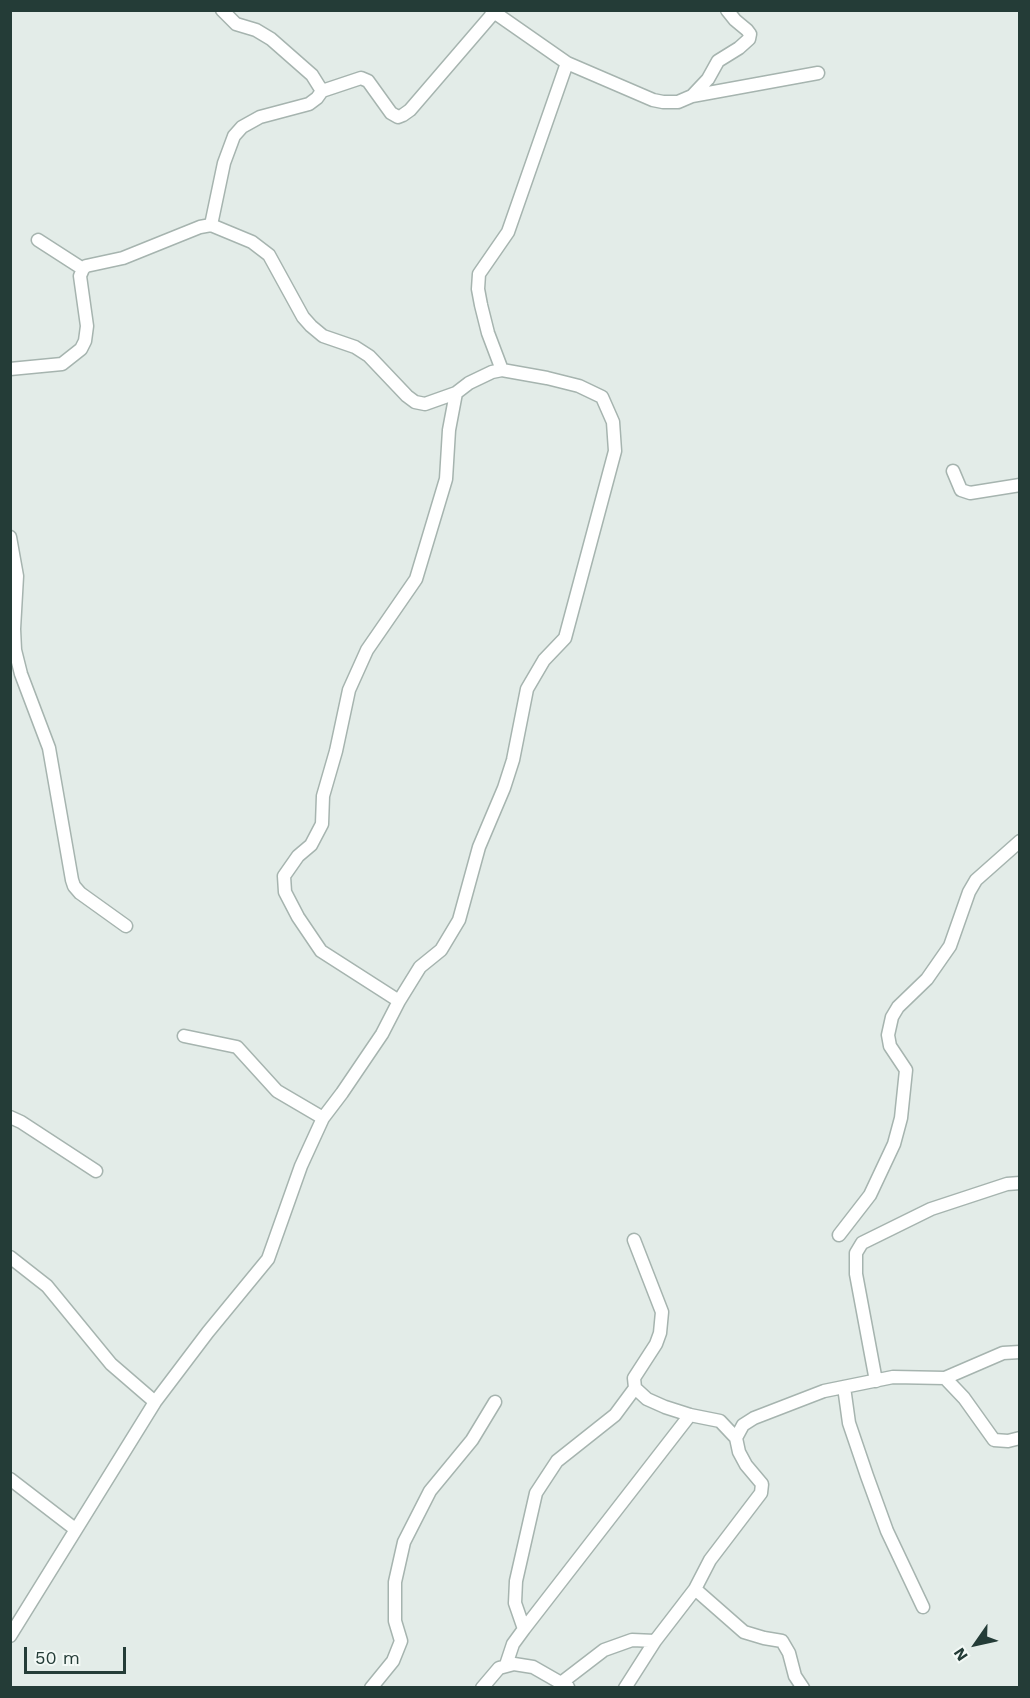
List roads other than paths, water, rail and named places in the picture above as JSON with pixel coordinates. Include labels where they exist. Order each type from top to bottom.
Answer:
[{"type":"street","points":[[222,10],[236,24],[256,30],[271,39],[312,75],[322,91]]},
{"type":"street","points":[[692,96],[708,79],[718,61],[749,39],[750,34],[747,30],[727,10]]},
{"type":"street","points":[[210,225],[224,163],[234,135],[242,127],[260,117],[309,104],[322,91],[364,78],[391,112],[398,117],[403,115],[410,110],[494,11],[567,63],[653,100],[663,102],[678,102],[692,96],[818,73]]},
{"type":"street","points":[[502,370],[488,333],[481,305],[478,289],[479,274],[508,232],[567,63]]},
{"type":"street","points":[[10,369],[62,364],[81,349],[85,341],[87,326],[80,276],[83,269],[91,264],[123,258],[200,226],[210,225],[252,242],[269,255],[303,317],[311,326],[323,336],[355,347],[369,356],[406,396],[415,402],[425,404],[456,393],[469,383],[492,372],[502,370],[547,378],[579,386],[602,397],[614,422],[615,451],[565,638],[544,660],[527,689],[510,770],[479,847],[459,920],[441,950],[420,967],[382,1034],[323,1118],[301,1166],[268,1259],[155,1402],[10,1636]]},
{"type":"street","points":[[38,240],[83,269]]},
{"type":"street","points":[[399,1001],[321,951],[298,917],[285,892],[284,876],[298,856],[311,845],[322,824],[323,796],[353,680],[367,650],[416,579],[446,479],[449,430],[456,393]]},
{"type":"street","points":[[953,471],[961,490],[970,492],[1020,486]]},
{"type":"street","points":[[10,537],[17,576],[15,650],[21,674],[49,748],[72,880],[80,893],[126,926]]},
{"type":"street","points":[[839,1235],[870,1195],[894,1144],[902,1118],[906,1070],[890,1046],[888,1035],[892,1017],[898,1007],[927,979],[950,946],[969,892],[976,880],[1020,841]]},
{"type":"street","points":[[184,1036],[237,1047],[277,1091],[323,1118]]},
{"type":"street","points":[[10,1117],[96,1171]]},
{"type":"street","points":[[876,1381],[856,1274],[856,1253],[862,1243],[931,1209],[1007,1184],[1020,1183]]},
{"type":"street","points":[[626,1688],[655,1641],[695,1589],[710,1560],[761,1493],[762,1484],[746,1465],[739,1452],[736,1437],[720,1422],[690,1415],[647,1399],[635,1388],[634,1378],[656,1344],[660,1333],[662,1312],[634,1240]]},
{"type":"street","points":[[10,1257],[47,1287],[111,1364],[155,1402]]},
{"type":"street","points":[[736,1437],[743,1425],[754,1418],[824,1391],[893,1377],[945,1378],[1003,1353],[1020,1352]]},
{"type":"street","points":[[945,1378],[964,1398],[994,1440],[1008,1441],[1020,1438]]},
{"type":"street","points":[[844,1387],[849,1423],[867,1476],[887,1531],[923,1607]]},
{"type":"street","points":[[524,1629],[515,1603],[516,1581],[536,1493],[557,1461],[615,1415],[635,1388]]},
{"type":"street","points":[[371,1688],[393,1661],[401,1641],[395,1621],[395,1581],[404,1542],[430,1491],[472,1440],[495,1402]]},
{"type":"street","points":[[506,1665],[513,1644],[524,1629],[690,1415]]},
{"type":"street","points":[[10,1479],[75,1529]]},
{"type":"street","points":[[695,1589],[744,1632],[782,1641],[789,1653],[795,1676],[803,1688]]},
{"type":"street","points":[[482,1688],[499,1668],[514,1664],[532,1667],[565,1685],[604,1650],[632,1640],[655,1641]]}]
